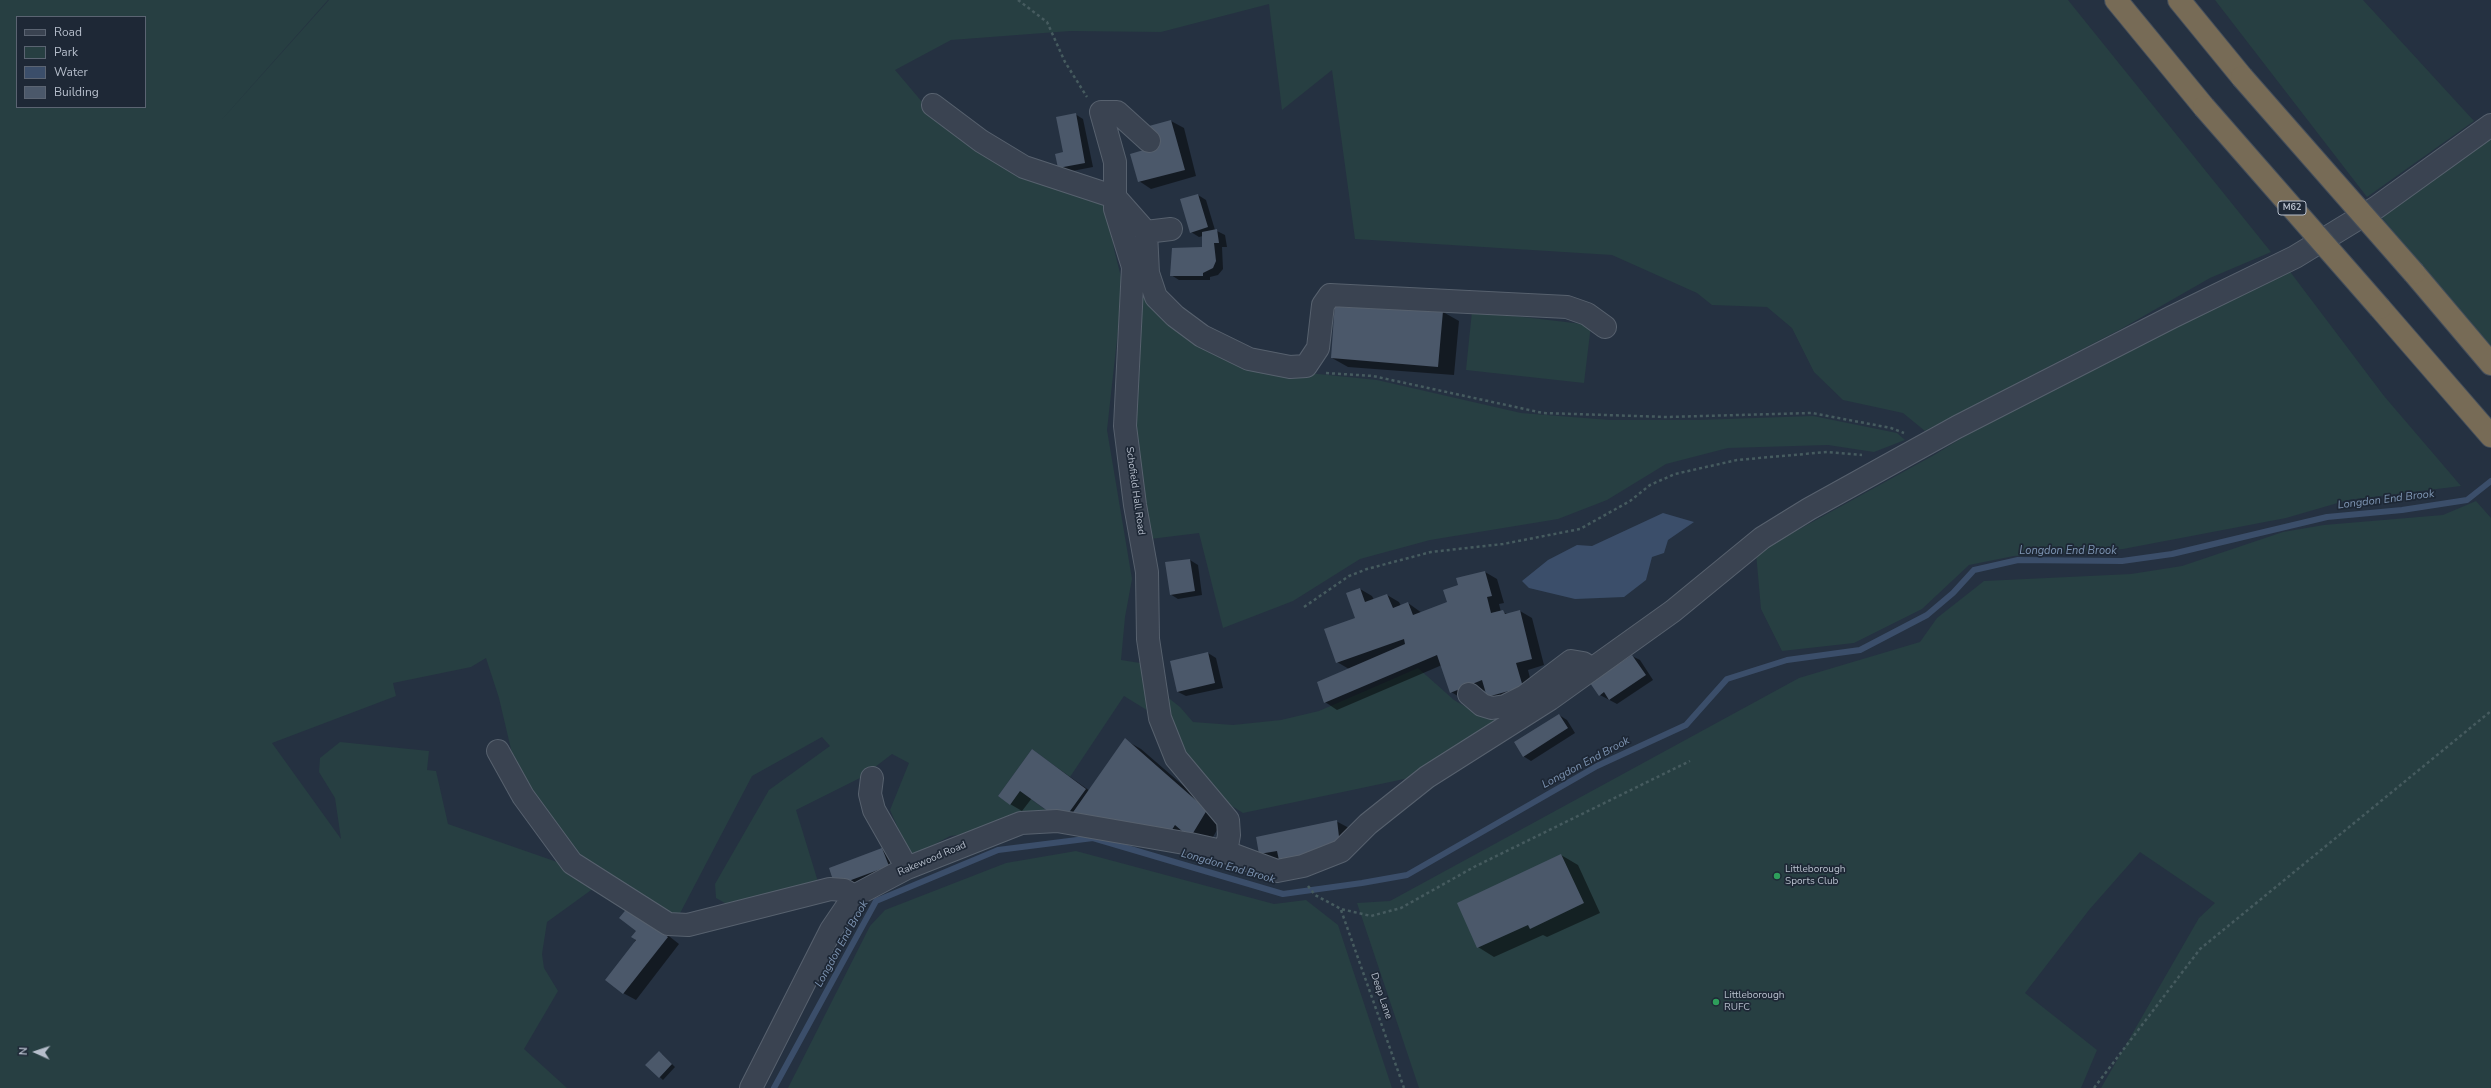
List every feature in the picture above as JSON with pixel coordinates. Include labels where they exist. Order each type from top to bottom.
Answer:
[{"type":"highway","name":"M62","points":[[2116,0],[2204,107],[2491,436]]},
{"type":"highway","points":[[2179,0],[2242,77],[2491,364]]},
{"type":"street","points":[[933,105],[981,141],[1024,167],[1116,197],[1146,232],[1148,272],[1156,297],[1175,316],[1202,336],[1249,359],[1290,367],[1306,366],[1318,348],[1323,305],[1330,295],[1567,308],[1587,314],[1605,327]]},
{"type":"street","points":[[1100,112],[1117,112],[1149,141]]},
{"type":"street","name":"Schofield Hall Road","points":[[1100,112],[1115,162],[1116,209],[1133,267],[1125,426],[1135,505],[1148,572],[1148,639],[1160,718],[1176,758],[1228,820],[1229,835],[1226,852]]},
{"type":"street","name":"Rakewood Road","points":[[752,1088],[831,930],[854,896],[906,868],[1021,823],[1057,821],[1226,852],[1277,871],[1303,866],[1341,851],[1368,824],[1427,777],[1550,699],[1591,668],[1673,611],[1762,538],[1809,509],[1922,446],[2151,327],[2295,257],[2377,207],[2491,126]]},
{"type":"street","points":[[1146,232],[1171,229]]},
{"type":"street","points":[[1469,694],[1482,704],[1492,708],[1505,706],[1525,696],[1571,661],[1583,663],[1591,668]]},
{"type":"street","points":[[498,750],[523,796],[572,863],[668,924],[688,925],[830,889],[844,890],[854,896]]},
{"type":"street","points":[[872,778],[870,794],[874,810],[906,868]]},
{"type":"path","points":[[1018,0],[1047,22],[1065,62],[1091,102],[1100,112]]},
{"type":"path","points":[[1290,367],[1326,373],[1373,376],[1543,413],[1667,417],[1724,416],[1770,412],[1812,413],[1891,428],[1915,438],[1922,446]]},
{"type":"path","points":[[1304,607],[1349,576],[1367,569],[1431,552],[1503,544],[1580,529],[1630,501],[1650,485],[1675,474],[1737,460],[1827,452],[1867,455],[1883,469]]},
{"type":"path","points":[[2094,1088],[2200,949],[2491,711]]},
{"type":"path","points":[[1304,881],[1315,895],[1341,910],[1371,916],[1401,908],[1474,867],[1690,761]]},
{"type":"path","name":"Deep Lane","points":[[1341,910],[1404,1088]]},
{"type":"green space","points":[[0,0],[328,0],[217,125],[329,0],[2068,0],[2271,252],[2210,278],[2121,329],[1925,431],[1903,413],[1843,400],[1814,372],[1792,328],[1767,307],[1712,305],[1697,293],[1612,255],[1355,239],[1332,70],[1282,110],[1269,4],[1161,32],[1070,31],[951,40],[895,70],[934,116],[1108,202],[1114,249],[1123,285],[1107,430],[1132,579],[1125,617],[1121,660],[1140,663],[1154,701],[1150,712],[1124,696],[1070,777],[1032,749],[998,796],[1010,804],[1020,791],[1047,811],[974,833],[950,836],[911,857],[890,810],[909,763],[892,754],[862,777],[796,810],[819,885],[732,907],[716,898],[715,884],[769,790],[830,746],[822,737],[752,776],[677,919],[587,863],[560,834],[514,762],[499,698],[486,658],[471,667],[393,683],[396,696],[272,743],[341,839],[335,798],[319,772],[320,758],[340,742],[429,751],[427,770],[436,771],[448,824],[560,863],[594,888],[547,922],[542,954],[544,968],[558,991],[524,1049],[567,1088],[0,1088]]},
{"type":"green space","points":[[2215,0],[2363,0],[2474,121],[2367,197]]},
{"type":"green space","points":[[2491,136],[2491,351],[2379,214]]},
{"type":"green space","points":[[1130,228],[1160,314],[1250,363],[1318,374],[1377,380],[1521,413],[1610,420],[1698,420],[1813,416],[1897,433],[1905,440],[1874,452],[1828,445],[1728,448],[1666,464],[1607,500],[1558,519],[1430,540],[1360,559],[1293,601],[1223,628],[1199,533],[1150,539],[1132,429]]},
{"type":"green space","points":[[2288,269],[2384,396],[2461,486],[2348,500],[2286,518],[2123,549],[2014,556],[1969,565],[1922,609],[1854,643],[1782,651],[1761,609],[1756,553],[1934,455],[2055,381]]},
{"type":"green space","points":[[1472,311],[1591,325],[1584,383],[1466,370]]},
{"type":"green space","points":[[2476,501],[2491,518],[2491,1088],[2101,1088],[2199,918],[2215,903],[2140,852],[2089,910],[2025,993],[2097,1050],[2081,1088],[1419,1088],[1357,903],[1390,901],[1799,678],[1920,642],[1937,618],[1984,581],[2131,574],[2182,566],[2283,532],[2324,525],[2443,515]]},
{"type":"green space","points":[[1418,668],[1454,700],[1483,717],[1501,721],[1409,778],[1243,813],[1224,801],[1193,768],[1176,734],[1166,696],[1180,707],[1193,722],[1233,725],[1281,720],[1319,711]]},
{"type":"green space","points":[[1076,851],[1274,904],[1306,900],[1338,925],[1392,1088],[788,1088],[870,926],[885,910],[1006,863]]},
{"type":"water","points":[[1663,513],[1694,522],[1668,540],[1664,553],[1652,557],[1646,580],[1624,597],[1575,599],[1529,588],[1522,581],[1548,560],[1577,545],[1592,546]]},
{"type":"building","points":[[1076,113],[1085,163],[1058,168],[1055,154],[1063,152],[1056,117]]},
{"type":"building","points":[[1171,120],[1185,170],[1138,182],[1130,154],[1154,147],[1149,126]]},
{"type":"building","points":[[1198,194],[1208,227],[1190,233],[1180,199]]},
{"type":"building","points":[[1217,229],[1219,243],[1214,243],[1216,261],[1213,268],[1203,273],[1203,276],[1170,276],[1172,248],[1202,247],[1202,232]]},
{"type":"building","points":[[1335,302],[1443,311],[1438,367],[1331,358]]},
{"type":"building","points":[[1190,559],[1195,591],[1170,595],[1165,562]]},
{"type":"building","points":[[1485,571],[1492,596],[1487,597],[1491,613],[1503,610],[1505,614],[1520,610],[1532,659],[1516,663],[1523,687],[1487,697],[1482,680],[1450,693],[1437,655],[1324,703],[1317,682],[1405,644],[1404,639],[1336,663],[1324,629],[1355,618],[1346,593],[1360,588],[1365,602],[1387,594],[1393,608],[1408,602],[1413,615],[1447,602],[1443,590],[1458,585],[1456,578]]},
{"type":"building","points":[[1208,652],[1215,683],[1177,692],[1170,661]]},
{"type":"building","points":[[1632,655],[1646,675],[1609,700],[1604,692],[1599,696],[1590,683]]},
{"type":"building","points":[[1559,714],[1568,728],[1523,757],[1514,742]]},
{"type":"building","points":[[1125,738],[1207,810],[1190,838],[1175,825],[1168,836],[1069,818]]},
{"type":"building","points":[[1032,749],[1086,789],[1065,818],[1056,817],[1020,791],[1010,805],[998,796]]},
{"type":"building","points":[[1337,820],[1340,845],[1280,865],[1277,851],[1259,854],[1256,837]]},
{"type":"building","points":[[882,848],[889,866],[835,886],[829,868]]},
{"type":"building","points":[[1561,854],[1584,903],[1530,929],[1528,925],[1477,948],[1457,903]]},
{"type":"building","points":[[629,906],[668,937],[623,994],[605,980],[636,940],[631,937],[636,931],[619,918]]},
{"type":"building","points":[[659,1051],[672,1064],[659,1078],[645,1065]]},
{"type":"waterway","name":"Longdon End Brook","points":[[774,1088],[876,901],[998,850],[1093,838],[1283,894],[1407,875],[1597,766],[1686,725],[1727,679],[1787,660],[1860,650],[1927,615],[1953,593],[1974,570],[2018,560],[2122,561],[2172,554],[2327,517],[2402,510],[2467,500],[2491,481]]},
{"type":"place","name":"Littleborough Sports Club","points":[[1777,876]]},
{"type":"place","name":"Littleborough RUFC","points":[[1716,1002]]}]
